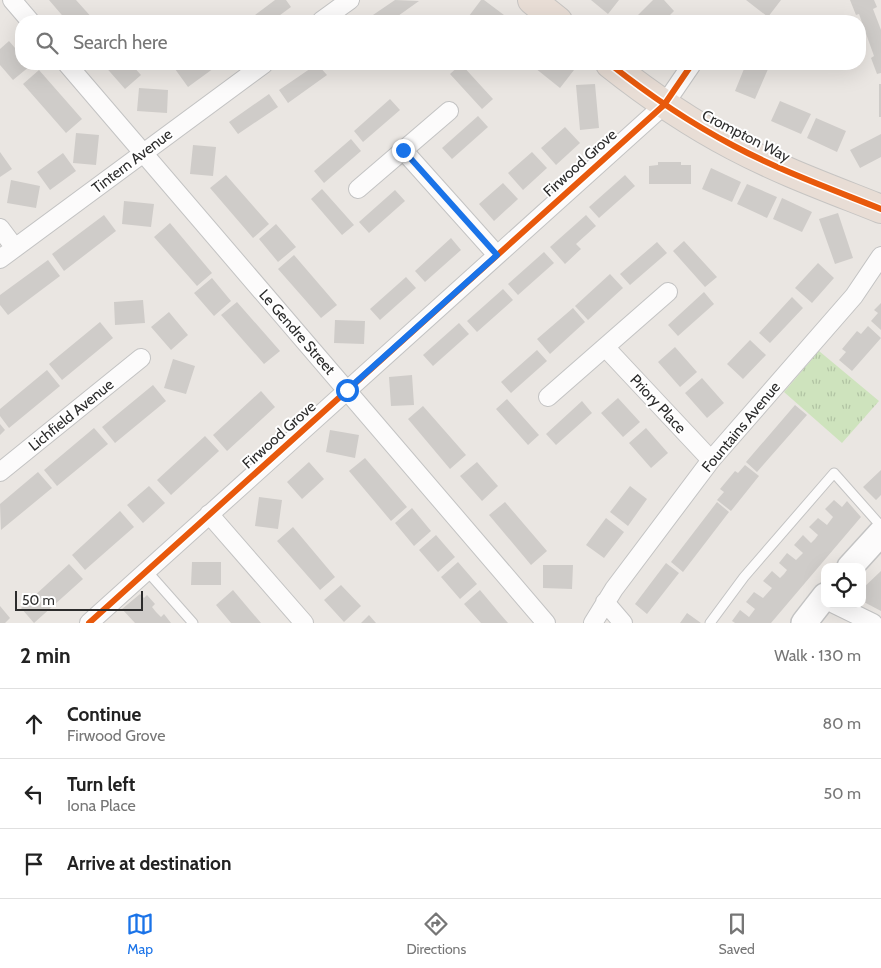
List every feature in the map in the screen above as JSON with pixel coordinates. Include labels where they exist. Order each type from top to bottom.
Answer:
[{"type":"highway","points":[[532,0],[551,15]]},
{"type":"highway","name":"Crompton Way","points":[[618,70],[664,104],[733,146],[762,160],[881,208]]},
{"type":"street","points":[[12,0],[25,15]]},
{"type":"street","points":[[329,15],[350,0]]},
{"type":"street","name":"Le Gendre Street","points":[[72,70],[546,623]]},
{"type":"street","name":"Tintern Avenue","points":[[0,259],[256,70]]},
{"type":"street","name":"Firwood Grove","points":[[98,620],[147,570],[664,104],[688,70]]},
{"type":"street","points":[[358,189],[449,111]]},
{"type":"street","points":[[403,150],[497,255]]},
{"type":"street","points":[[0,228],[15,248]]},
{"type":"street","name":"Fountains Avenue","points":[[593,623],[605,602],[711,460],[854,296],[881,256]]},
{"type":"street","points":[[548,397],[668,292]]},
{"type":"street","name":"Priory Place","points":[[605,347],[711,460]]},
{"type":"street","name":"Lichfield Avenue","points":[[0,472],[141,358]]},
{"type":"street","points":[[210,514],[304,623]]},
{"type":"street","points":[[854,563],[881,533]]},
{"type":"street","points":[[605,602],[623,623]]},
{"type":"street","points":[[804,623],[821,605]]},
{"type":"street","points":[[842,608],[873,623]]},
{"type":"lane","points":[[710,623],[744,577],[834,473],[881,526]]},
{"type":"lane","points":[[147,570],[193,623]]},
{"type":"green space","points":[[819,351],[879,401],[842,443],[784,392]]},
{"type":"building","points":[[49,0],[76,0],[90,15],[62,15]]},
{"type":"building","points":[[275,0],[286,0],[291,7],[280,15],[255,15]]},
{"type":"building","points":[[395,0],[419,1],[399,15],[373,15]]},
{"type":"building","points":[[481,0],[484,0],[504,15],[470,15]]},
{"type":"building","points":[[591,0],[619,0],[608,14]]},
{"type":"building","points":[[653,0],[664,0],[674,11],[670,15],[638,15]]},
{"type":"building","points":[[746,0],[781,0],[770,15],[765,15]]},
{"type":"building","points":[[850,0],[874,0],[877,7],[873,9],[881,30],[881,73],[877,74],[871,58],[874,56],[866,34],[866,15],[856,15]]},
{"type":"building","points":[[9,41],[15,48],[15,70],[25,70],[13,80],[0,65],[0,49]]},
{"type":"building","points":[[39,70],[82,119],[66,133],[23,84]]},
{"type":"building","points":[[108,70],[136,70],[141,75],[125,89]]},
{"type":"building","points":[[176,70],[211,70],[188,87]]},
{"type":"building","points":[[308,70],[322,70],[327,75],[288,103],[279,90]]},
{"type":"building","points":[[454,70],[466,70],[493,99],[482,109],[450,74]]},
{"type":"building","points":[[538,70],[574,70],[560,88]]},
{"type":"building","points":[[744,70],[768,70],[755,99],[735,91]]},
{"type":"building","points":[[595,84],[599,128],[580,130],[576,85]]},
{"type":"building","points":[[879,84],[881,84],[881,117],[879,117]]},
{"type":"building","points":[[139,88],[168,90],[167,113],[137,111]]},
{"type":"building","points":[[269,94],[278,107],[238,134],[229,122]]},
{"type":"building","points":[[390,99],[400,110],[363,142],[354,131]]},
{"type":"building","points":[[780,101],[811,114],[801,134],[771,121]]},
{"type":"building","points":[[478,116],[488,127],[452,159],[442,148]]},
{"type":"building","points":[[816,118],[846,131],[837,152],[807,138]]},
{"type":"building","points":[[565,127],[580,143],[556,165],[541,148]]},
{"type":"building","points":[[76,133],[99,135],[96,165],[73,163]]},
{"type":"building","points":[[881,134],[881,157],[860,168],[850,150]]},
{"type":"building","points":[[351,139],[361,151],[324,183],[314,171]]},
{"type":"building","points":[[193,145],[216,147],[213,176],[190,174]]},
{"type":"building","points":[[0,152],[12,169],[0,177]]},
{"type":"building","points":[[532,152],[547,168],[523,190],[508,173]]},
{"type":"building","points":[[63,153],[76,171],[50,190],[37,172]]},
{"type":"building","points":[[658,162],[681,162],[681,165],[691,165],[691,184],[649,184],[649,166],[658,165]]},
{"type":"building","points":[[711,168],[741,182],[732,202],[702,189]]},
{"type":"building","points":[[226,175],[269,224],[253,238],[210,188]]},
{"type":"building","points":[[625,175],[635,186],[599,218],[589,207]]},
{"type":"building","points":[[11,180],[40,186],[36,208],[7,203]]},
{"type":"building","points":[[503,183],[518,199],[494,221],[479,204]]},
{"type":"building","points":[[747,184],[777,197],[767,218],[737,204]]},
{"type":"building","points":[[322,189],[354,225],[342,235],[311,199]]},
{"type":"building","points":[[395,190],[405,201],[369,233],[359,222]]},
{"type":"building","points":[[782,198],[812,212],[802,232],[773,219]]},
{"type":"building","points":[[124,201],[154,204],[151,227],[122,224]]},
{"type":"building","points":[[838,213],[853,258],[835,264],[819,219]]},
{"type":"building","points":[[104,215],[116,231],[64,271],[52,254]]},
{"type":"building","points":[[586,215],[596,226],[576,244],[581,249],[565,264],[550,247]]},
{"type":"building","points":[[170,223],[212,273],[197,286],[154,237]]},
{"type":"building","points":[[276,224],[296,247],[278,262],[259,239]]},
{"type":"building","points":[[451,238],[461,250],[425,282],[415,271]]},
{"type":"building","points":[[684,241],[717,277],[705,287],[673,251]]},
{"type":"building","points":[[657,242],[667,253],[630,285],[620,274]]},
{"type":"building","points":[[544,252],[554,263],[518,295],[508,284]]},
{"type":"building","points":[[294,255],[337,305],[321,318],[278,269]]},
{"type":"building","points":[[48,260],[60,276],[8,315],[0,305],[0,295]]},
{"type":"building","points":[[818,263],[834,278],[812,303],[795,288]]},
{"type":"building","points":[[610,274],[623,288],[588,320],[575,306]]},
{"type":"building","points":[[406,277],[416,288],[380,320],[370,309]]},
{"type":"building","points":[[212,278],[231,301],[214,316],[194,293]]},
{"type":"building","points":[[503,289],[513,300],[477,332],[467,321]]},
{"type":"building","points":[[704,292],[714,304],[678,336],[668,325]]},
{"type":"building","points":[[792,297],[803,308],[770,343],[759,333]]},
{"type":"building","points":[[143,300],[145,323],[115,325],[114,302]]},
{"type":"building","points":[[237,302],[280,351],[264,364],[221,315]]},
{"type":"building","points":[[881,303],[881,330],[871,321],[878,313],[874,310]]},
{"type":"building","points":[[573,308],[585,322],[550,354],[537,339]]},
{"type":"building","points":[[169,312],[188,335],[171,350],[151,327]]},
{"type":"building","points":[[335,320],[365,321],[364,344],[334,343]]},
{"type":"building","points":[[100,322],[113,338],[62,380],[49,364]]},
{"type":"building","points":[[459,323],[469,334],[433,366],[423,355]]},
{"type":"building","points":[[868,326],[881,338],[852,371],[839,360],[846,352],[842,349],[857,331],[861,334]]},
{"type":"building","points":[[750,340],[766,355],[743,379],[727,364]]},
{"type":"building","points":[[675,347],[697,372],[680,387],[658,362]]},
{"type":"building","points":[[537,350],[547,361],[511,393],[501,382]]},
{"type":"building","points":[[173,359],[195,366],[186,394],[164,388]]},
{"type":"building","points":[[47,370],[60,386],[9,428],[0,416],[0,409]]},
{"type":"building","points":[[412,375],[414,405],[391,406],[389,377]]},
{"type":"building","points":[[702,378],[724,403],[707,418],[685,393]]},
{"type":"building","points":[[153,385],[166,401],[115,443],[102,427]]},
{"type":"building","points":[[261,391],[275,407],[227,451],[213,435]]},
{"type":"building","points":[[618,398],[640,422],[623,437],[601,413]]},
{"type":"building","points":[[507,399],[539,435],[528,445],[496,409]]},
{"type":"building","points":[[582,401],[592,413],[556,445],[546,434]]},
{"type":"building","points":[[795,405],[807,415],[757,472],[746,462]]},
{"type":"building","points":[[423,406],[466,455],[450,469],[408,419]]},
{"type":"building","points":[[0,424],[5,430],[0,435]]},
{"type":"building","points":[[94,428],[108,444],[57,486],[44,470]]},
{"type":"building","points":[[646,428],[668,453],[651,468],[629,443]]},
{"type":"building","points":[[330,430],[359,435],[355,458],[326,452]]},
{"type":"building","points":[[205,436],[219,451],[171,495],[157,480]]},
{"type":"building","points":[[365,458],[407,507],[391,521],[349,471]]},
{"type":"building","points":[[309,462],[324,479],[302,499],[287,482]]},
{"type":"building","points":[[477,462],[498,486],[482,501],[460,476]]},
{"type":"building","points":[[745,465],[759,476],[731,511],[717,500],[724,492],[720,489],[735,471],[738,473]]},
{"type":"building","points":[[881,470],[881,495],[876,500],[863,487]]},
{"type":"building","points":[[38,472],[52,488],[1,530],[0,504]]},
{"type":"building","points":[[149,486],[165,503],[143,523],[127,505]]},
{"type":"building","points":[[630,486],[647,499],[628,526],[610,512]]},
{"type":"building","points":[[259,497],[282,500],[278,529],[255,526]]},
{"type":"building","points":[[834,500],[842,507],[847,501],[861,517],[771,623],[735,623],[732,621],[740,610],[749,617],[755,609],[746,602],[754,592],[763,598],[772,588],[763,581],[772,571],[780,578],[784,574],[787,570],[779,563],[787,553],[796,560],[803,553],[794,545],[803,535],[811,543],[815,539],[818,535],[809,527],[818,518],[827,525],[833,517],[825,509]]},
{"type":"building","points":[[505,502],[547,551],[531,565],[489,515]]},
{"type":"building","points":[[717,502],[729,512],[683,572],[671,562]]},
{"type":"building","points":[[412,508],[431,531],[414,546],[395,523]]},
{"type":"building","points":[[120,511],[134,527],[85,570],[72,555]]},
{"type":"building","points":[[606,518],[624,532],[604,558],[586,545]]},
{"type":"building","points":[[293,527],[335,577],[320,590],[277,541]]},
{"type":"building","points":[[436,535],[455,557],[438,572],[419,550]]},
{"type":"building","points":[[192,562],[221,562],[221,585],[191,585]]},
{"type":"building","points":[[458,562],[477,584],[460,599],[441,577]]},
{"type":"building","points":[[666,563],[679,573],[647,614],[635,604]]},
{"type":"building","points":[[69,564],[83,579],[34,623],[21,608]]},
{"type":"building","points":[[543,565],[573,565],[572,589],[543,588]]},
{"type":"building","points":[[881,571],[881,611],[866,603],[866,585]]},
{"type":"building","points":[[341,585],[361,606],[344,622],[324,600]]},
{"type":"building","points":[[233,590],[261,623],[231,623],[216,605]]},
{"type":"building","points":[[480,590],[508,623],[481,623],[464,604]]},
{"type":"building","points":[[140,594],[144,598],[147,595],[155,604],[152,607],[156,612],[161,617],[164,614],[171,623],[135,623],[122,609]]},
{"type":"building","points":[[0,606],[10,618],[5,623],[0,623]]},
{"type":"building","points":[[687,613],[701,623],[680,623]]},
{"type":"building","points":[[369,615],[376,623],[361,623]]},
{"type":"cycle path","points":[[618,70],[670,108],[734,146],[788,172],[881,209]]},
{"type":"cycle path","points":[[89,623],[664,105],[688,70]]},
{"type":"route","points":[[347,390],[497,255],[403,150]]}]
